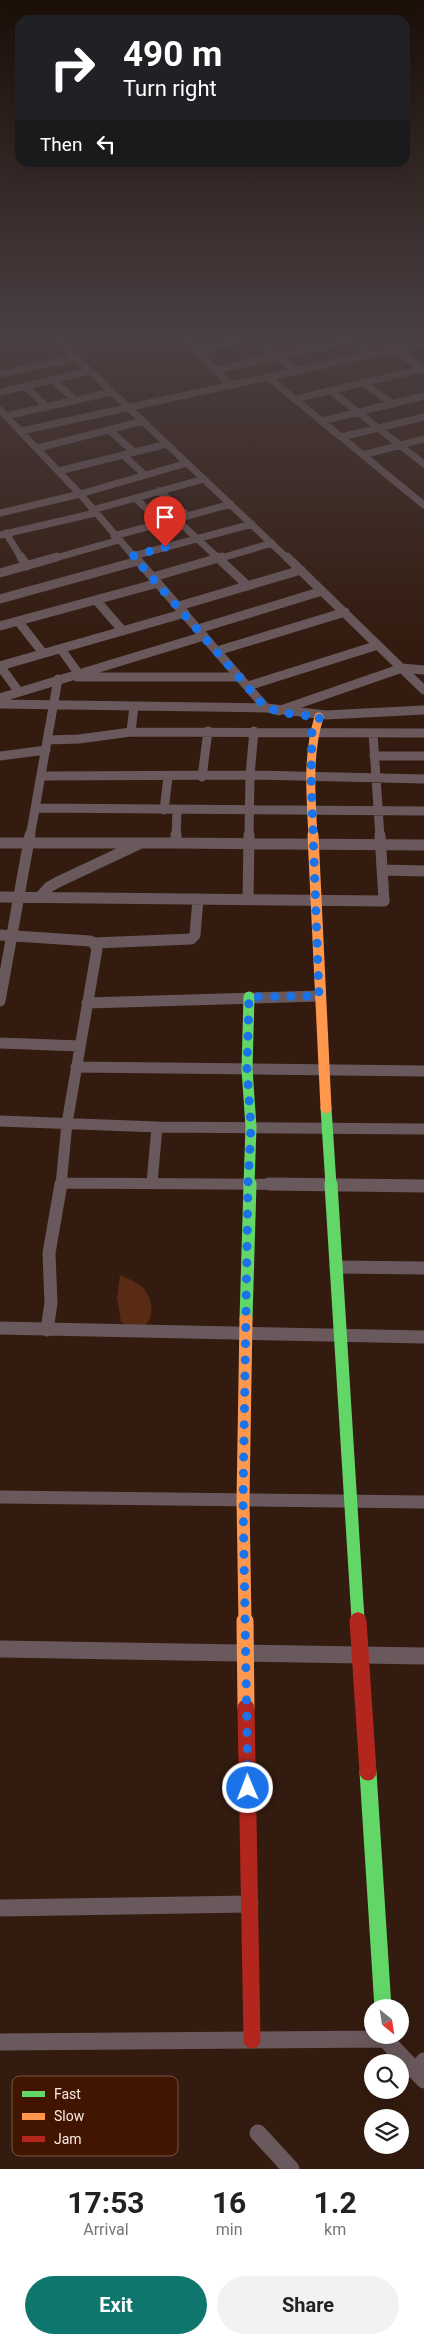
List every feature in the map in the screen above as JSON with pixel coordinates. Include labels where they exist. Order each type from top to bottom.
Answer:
[{"type":"street","points":[[27,437],[80,494],[93,512],[182,609],[266,708]]},
{"type":"street","points":[[38,448],[81,437]]},
{"type":"street","points":[[117,437],[134,452]]},
{"type":"street","points":[[160,437],[301,570],[424,690]]},
{"type":"street","points":[[341,437],[363,456],[420,498],[424,505]]},
{"type":"street","points":[[389,437],[424,464]]},
{"type":"street","points":[[363,456],[424,439]]},
{"type":"street","points":[[58,471],[167,444]]},
{"type":"street","points":[[122,455],[145,475]]},
{"type":"street","points":[[0,513],[80,494],[187,463]]},
{"type":"street","points":[[27,566],[3,534],[93,512],[204,479]]},
{"type":"street","points":[[159,492],[188,516]]},
{"type":"street","points":[[135,498],[162,523]]},
{"type":"street","points":[[0,573],[162,523],[231,504]]},
{"type":"street","points":[[176,519],[248,586]]},
{"type":"street","points":[[0,599],[252,524]]},
{"type":"street","points":[[0,626],[96,600],[272,543]]},
{"type":"street","points":[[19,692],[0,666],[123,631],[248,586],[301,570]]},
{"type":"street","points":[[0,698],[322,591]]},
{"type":"street","points":[[96,600],[123,631]]},
{"type":"street","points":[[217,651],[344,612]]},
{"type":"street","points":[[18,621],[43,654]]},
{"type":"street","points":[[248,686],[378,645]]},
{"type":"street","points":[[61,649],[78,673]]},
{"type":"street","points":[[278,711],[402,668],[424,670]]},
{"type":"street","points":[[62,678],[240,677]]},
{"type":"street","points":[[0,1001],[3,972],[12,935],[54,705],[62,678]]},
{"type":"street","points":[[0,704],[266,708],[320,717],[409,722],[424,733]]},
{"type":"street","points":[[131,732],[134,706]]},
{"type":"street","points":[[0,756],[85,738],[131,732],[254,731],[373,733],[409,722],[424,710]]},
{"type":"street","points":[[320,717],[312,732],[311,776],[319,996],[382,1999]]},
{"type":"street","points":[[202,777],[208,731]]},
{"type":"street","points":[[248,900],[250,776],[254,731]]},
{"type":"street","points":[[0,897],[41,896],[384,902],[373,733]]},
{"type":"street","points":[[374,756],[424,756]]},
{"type":"street","points":[[42,776],[311,776],[424,779]]},
{"type":"street","points":[[164,810],[168,777]]},
{"type":"street","points":[[36,808],[424,811]]},
{"type":"street","points":[[176,843],[177,810]]},
{"type":"street","points":[[0,843],[424,845]]},
{"type":"street","points":[[41,896],[58,882],[141,843]]},
{"type":"street","points":[[382,870],[424,870]]},
{"type":"street","points":[[0,935],[90,941],[94,943],[190,939],[195,935],[198,899]]},
{"type":"street","points":[[47,1330],[51,1303],[49,1253],[61,1183],[67,1123],[97,949],[94,943]]},
{"type":"street","points":[[87,1003],[319,996]]},
{"type":"street","points":[[249,997],[247,1069],[251,1127],[248,1184],[243,1500],[252,2040]]},
{"type":"street","points":[[0,1044],[80,1046]]},
{"type":"street","points":[[76,1067],[424,1071]]},
{"type":"street","points":[[0,1121],[157,1127],[424,1129]]},
{"type":"street","points":[[152,1183],[157,1127]]},
{"type":"street","points":[[61,1183],[424,1186]]},
{"type":"street","points":[[336,1267],[424,1268]]},
{"type":"street","points":[[0,1328],[424,1337]]},
{"type":"street","points":[[0,1497],[424,1502]]},
{"type":"street","points":[[0,1649],[424,1656]]},
{"type":"street","points":[[0,1908],[250,1904]]},
{"type":"street","points":[[0,2042],[364,2037]]},
{"type":"street","points":[[392,2044],[421,2071]]},
{"type":"street","points":[[258,2133],[291,2169]]},
{"type":"shaded area","points":[[120,1275],[141,1286],[151,1302],[150,1318],[146,1324],[140,1327],[131,1327],[121,1322],[117,1297]]},
{"type":"traffic: fast","points":[[246,1319],[251,1127],[247,1069],[249,997]]},
{"type":"traffic: fast","points":[[326,1108],[358,1619]]},
{"type":"traffic: fast","points":[[368,1772],[382,1999]]},
{"type":"traffic: slow","points":[[319,717],[314,732],[310,782],[326,1108]]},
{"type":"traffic: slow","points":[[246,1319],[243,1500],[246,1708]]},
{"type":"traffic: jam","points":[[358,1619],[368,1772]]},
{"type":"traffic: jam","points":[[246,1708],[252,2040]]},
{"type":"route","points":[[165,547],[133,556],[185,613],[266,708],[291,714],[320,717],[312,732],[311,776],[319,996],[249,997],[247,1069],[251,1127],[248,1184],[243,1500],[248,1788]]}]
